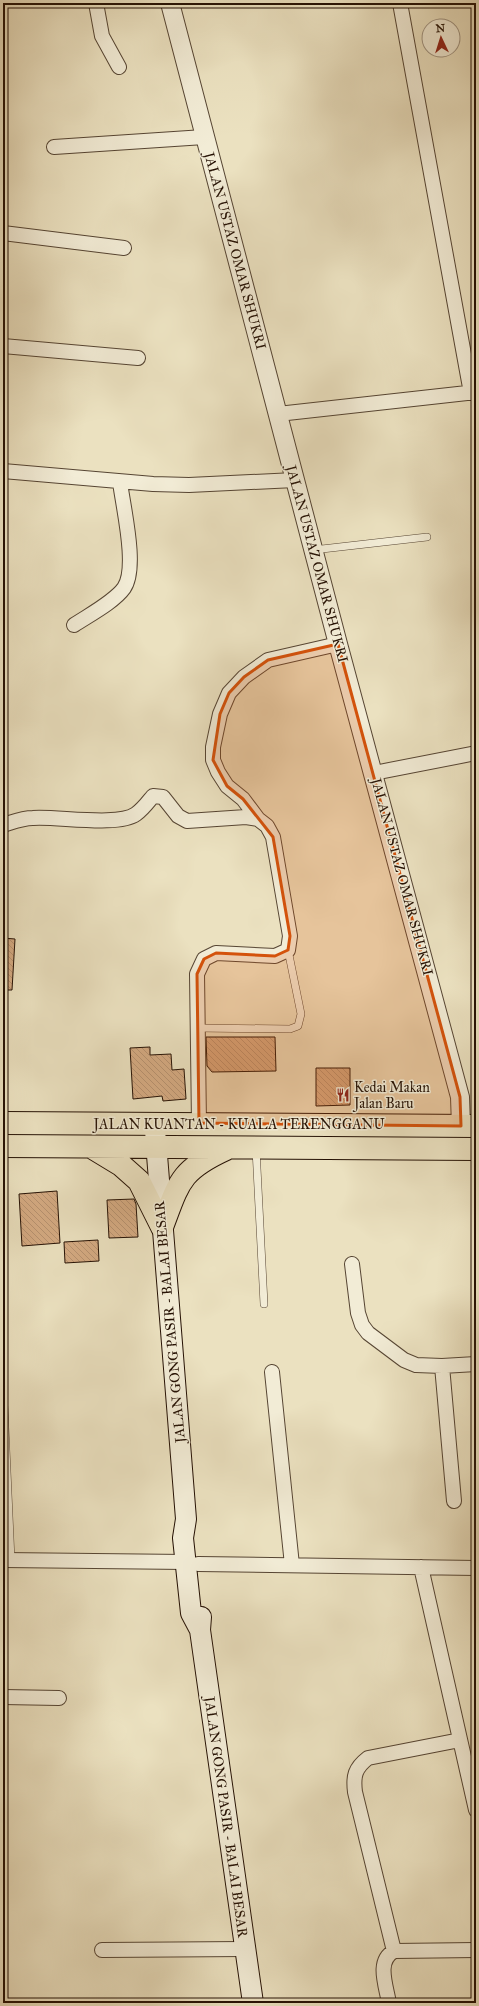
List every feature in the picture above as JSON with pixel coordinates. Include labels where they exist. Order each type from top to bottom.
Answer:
[{"type":"highway","name":"JALAN KUANTAN - KUALA TERENGGANU","points":[[3,1123],[199,1123],[469,1126]]},
{"type":"highway","name":"JALAN KUANTAN - KUALA TERENGGANU","points":[[3,1146],[93,1148],[255,1147],[476,1149]]},
{"type":"highway","points":[[162,1227],[176,1190],[184,1177],[192,1168],[205,1158],[230,1147]]},
{"type":"highway","points":[[93,1148],[121,1165],[139,1181],[162,1227]]},
{"type":"main road","name":"JALAN GONG PASIR - BALAI BESAR","points":[[155,1124],[186,1519],[183,1538],[192,1563],[191,1613],[200,1630],[244,1949],[253,2003]]},
{"type":"street","points":[[96,3],[102,36],[119,66]]},
{"type":"street","name":"JALAN USTAZ OMAR SHUKRI","points":[[170,3],[338,644],[469,1126]]},
{"type":"street","points":[[278,414],[473,392],[400,3]]},
{"type":"street","points":[[54,147],[204,137]]},
{"type":"street","points":[[3,233],[124,248]]},
{"type":"street","points":[[3,346],[138,358]]},
{"type":"street","points":[[3,471],[120,482],[189,485],[295,480]]},
{"type":"street","points":[[74,625],[115,597],[123,589],[129,579],[128,542],[120,482]]},
{"type":"street","points":[[199,1123],[197,974],[204,959],[216,953],[275,956],[288,950],[290,936],[273,837],[267,826],[258,819],[244,799],[227,786],[218,772],[213,760],[213,747],[220,714],[229,693],[244,677],[268,660],[338,644]]},
{"type":"street","points":[[374,773],[476,753]]},
{"type":"street","points":[[3,825],[33,818],[101,820],[125,818],[136,814],[153,796],[163,797],[178,816],[187,821],[246,817],[258,819]]},
{"type":"street","points":[[352,1264],[358,1313],[362,1325],[404,1360],[416,1365],[442,1366],[476,1364]]},
{"type":"street","points":[[442,1366],[454,1501]]},
{"type":"street","points":[[272,1372],[292,1565]]},
{"type":"street","points":[[7,1560],[476,1568]]},
{"type":"street","points":[[421,1567],[476,1810]]},
{"type":"street","points":[[3,1697],[59,1698]]},
{"type":"street","points":[[394,1951],[355,1792],[355,1772],[360,1764],[368,1758],[460,1740]]},
{"type":"street","points":[[102,1950],[244,1949]]},
{"type":"street","points":[[389,2003],[383,1961],[387,1955],[394,1951],[476,1950]]},
{"type":"lane","points":[[313,550],[427,537]]},
{"type":"lane","points":[[198,1028],[290,1028],[298,1026],[301,1014],[288,950]]},
{"type":"lane","points":[[255,1147],[264,1304]]},
{"type":"lane","points":[[4,1405],[7,1560]]},
{"type":"highlighted area","points":[[338,644],[460,1097],[461,1126],[199,1123],[197,974],[204,959],[216,953],[275,956],[288,950],[290,936],[273,837],[243,799],[227,786],[213,760],[220,714],[229,693],[244,677],[268,660]]},
{"type":"building","points":[[3,938],[15,939],[12,990],[3,990]]},
{"type":"building","points":[[206,1037],[275,1037],[276,1071],[212,1072],[207,1066]]},
{"type":"building","points":[[150,1047],[150,1055],[171,1054],[172,1070],[184,1069],[186,1099],[163,1101],[162,1096],[133,1099],[130,1048]]},
{"type":"building","points":[[316,1068],[350,1068],[350,1105],[316,1106]]},
{"type":"building","points":[[57,1191],[60,1243],[22,1246],[19,1194]]},
{"type":"building","points":[[134,1199],[136,1204],[138,1237],[109,1238],[107,1200]]},
{"type":"building","points":[[98,1240],[99,1261],[65,1263],[64,1242]]},
{"type":"place","name":"Kedai Makan Jalan Baru","points":[[343,1095]]}]
